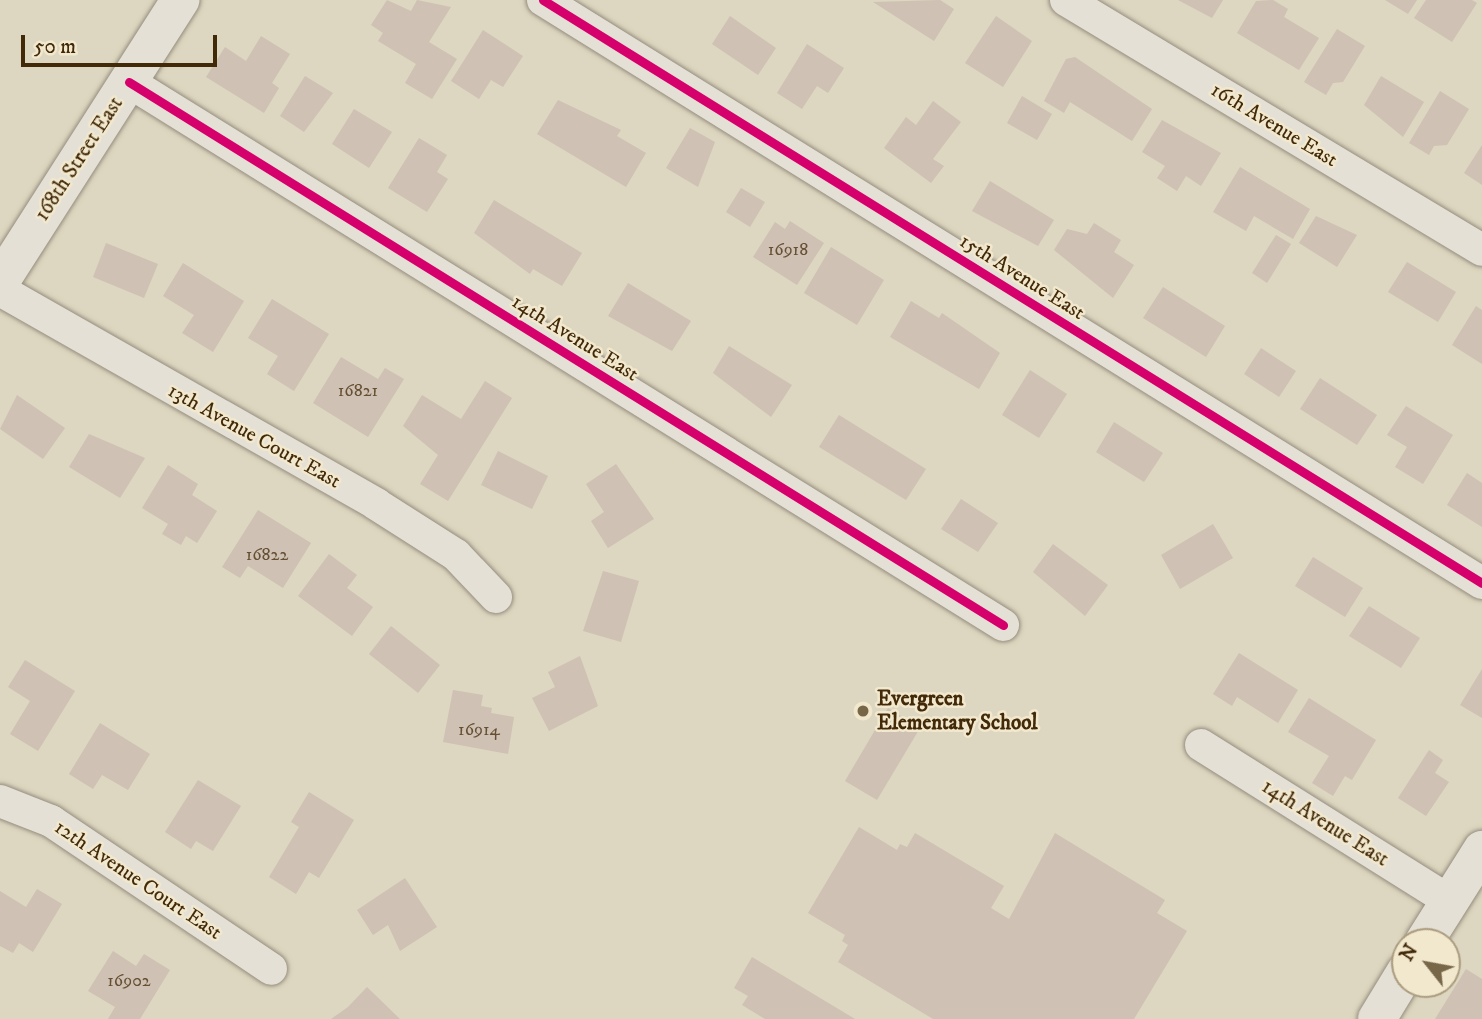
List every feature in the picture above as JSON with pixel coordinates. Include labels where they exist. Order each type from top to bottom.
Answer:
[{"type":"street","name":"168th Street East","points":[[0,282],[180,0]]},
{"type":"street","name":"15th Avenue East","points":[[543,0],[1482,583]]},
{"type":"street","name":"16th Avenue East","points":[[1066,0],[1482,250]]},
{"type":"street","name":"14th Avenue East","points":[[129,82],[1003,625]]},
{"type":"street","name":"13th Avenue Court East","points":[[0,289],[376,504],[456,555],[496,597]]},
{"type":"street","name":"14th Avenue East","points":[[1201,745],[1450,901]]},
{"type":"street","name":"12th Avenue Court East","points":[[0,800],[51,821],[271,969]]},
{"type":"street","points":[[1433,928],[1482,850]]},
{"type":"street","points":[[1377,1019],[1391,996]]},
{"type":"building","points":[[387,0],[411,11],[417,0],[451,7],[429,42],[457,59],[432,99],[405,83],[416,64],[378,41],[383,33],[371,25]]},
{"type":"building","points":[[940,0],[954,9],[934,41],[873,2]]},
{"type":"building","points":[[1178,0],[1223,0],[1212,18]]},
{"type":"building","points":[[1273,0],[1288,9],[1284,17],[1319,38],[1299,70],[1237,33],[1256,1]]},
{"type":"building","points":[[1385,0],[1417,0],[1408,14]]},
{"type":"building","points":[[1426,0],[1472,0],[1477,3],[1452,42],[1414,18]]},
{"type":"building","points":[[730,16],[776,48],[758,75],[712,44]]},
{"type":"building","points":[[996,16],[1032,41],[1003,87],[965,63]]},
{"type":"building","points":[[1337,29],[1365,46],[1343,82],[1333,83],[1326,95],[1304,82]]},
{"type":"building","points":[[483,30],[523,56],[503,87],[491,80],[479,99],[451,81]]},
{"type":"building","points":[[261,36],[290,54],[272,83],[279,88],[264,113],[206,77],[225,47],[246,61]]},
{"type":"building","points":[[807,44],[844,68],[828,93],[817,86],[802,109],[777,93]]},
{"type":"building","points":[[1075,57],[1152,109],[1132,141],[1070,102],[1064,113],[1044,101],[1066,59]]},
{"type":"building","points":[[305,76],[333,93],[304,132],[280,116]]},
{"type":"building","points":[[1381,76],[1424,102],[1403,137],[1364,105]]},
{"type":"building","points":[[1440,91],[1469,109],[1447,145],[1434,146],[1429,155],[1409,143]]},
{"type":"building","points":[[1022,96],[1052,114],[1037,140],[1007,123]]},
{"type":"building","points":[[558,100],[621,130],[617,136],[646,153],[626,187],[537,134]]},
{"type":"building","points":[[933,101],[961,122],[933,159],[944,166],[931,183],[884,148],[906,117],[916,125]]},
{"type":"building","points":[[354,109],[392,132],[369,168],[332,144]]},
{"type":"building","points":[[1162,120],[1221,153],[1201,186],[1186,176],[1177,191],[1157,178],[1165,166],[1142,152]]},
{"type":"building","points":[[690,128],[715,142],[698,187],[666,168]]},
{"type":"building","points":[[419,138],[447,155],[437,172],[448,179],[427,212],[388,188]]},
{"type":"building","points":[[1482,145],[1482,185],[1464,173]]},
{"type":"building","points":[[1240,167],[1310,209],[1293,239],[1254,216],[1246,231],[1213,212]]},
{"type":"building","points":[[990,181],[1054,220],[1038,246],[972,211]]},
{"type":"building","points":[[741,188],[765,202],[750,227],[726,212]]},
{"type":"building","points":[[494,200],[582,253],[562,286],[533,269],[530,274],[474,233]]},
{"type":"building","points":[[1316,216],[1357,235],[1337,267],[1299,243]]},
{"type":"building","points":[[790,221],[824,243],[797,285],[753,257],[775,222],[785,229]]},
{"type":"building","points":[[1094,223],[1121,240],[1114,252],[1134,265],[1113,298],[1054,250],[1067,229],[1087,234]]},
{"type":"building","points":[[1276,235],[1291,244],[1267,283],[1252,273]]},
{"type":"building","points":[[106,243],[158,264],[144,298],[93,277]]},
{"type":"building","points":[[831,247],[884,280],[857,325],[804,293]]},
{"type":"building","points":[[1407,262],[1456,292],[1438,322],[1388,292]]},
{"type":"building","points":[[183,263],[244,301],[213,352],[182,333],[194,315],[163,296]]},
{"type":"building","points":[[628,283],[691,321],[672,351],[608,316]]},
{"type":"building","points":[[1163,287],[1225,326],[1206,357],[1143,318]]},
{"type":"building","points":[[272,299],[329,334],[294,391],[267,374],[278,356],[248,338]]},
{"type":"building","points":[[911,301],[939,318],[942,313],[1000,353],[979,389],[890,337]]},
{"type":"building","points":[[1476,306],[1482,310],[1482,364],[1452,345]]},
{"type":"building","points":[[729,346],[792,385],[771,417],[713,373]]},
{"type":"building","points":[[1261,348],[1296,371],[1279,397],[1244,374]]},
{"type":"building","points":[[341,357],[378,379],[385,368],[404,379],[368,437],[313,403]]},
{"type":"building","points":[[1030,370],[1067,394],[1039,438],[1002,415]]},
{"type":"building","points":[[1320,378],[1377,415],[1357,445],[1300,409]]},
{"type":"building","points":[[485,381],[512,398],[448,501],[420,484],[438,455],[403,426],[422,395],[461,419]]},
{"type":"building","points":[[17,395],[65,428],[43,459],[0,429]]},
{"type":"building","points":[[1406,406],[1453,435],[1423,484],[1395,467],[1407,447],[1387,435]]},
{"type":"building","points":[[839,415],[926,469],[906,500],[819,447]]},
{"type":"building","points":[[1114,422],[1163,453],[1144,482],[1096,452]]},
{"type":"building","points":[[89,434],[145,458],[120,498],[69,467]]},
{"type":"building","points":[[498,451],[548,476],[532,509],[481,485]]},
{"type":"building","points":[[616,464],[654,519],[608,548],[591,521],[604,512],[586,484]]},
{"type":"building","points":[[168,465],[198,484],[192,495],[217,511],[197,543],[186,536],[181,545],[162,534],[168,524],[142,508]]},
{"type":"building","points":[[1467,473],[1482,483],[1482,527],[1447,505]]},
{"type":"building","points":[[961,499],[998,523],[978,552],[941,529]]},
{"type":"building","points":[[258,510],[311,543],[283,588],[248,566],[240,578],[222,567]]},
{"type":"building","points":[[1213,524],[1233,558],[1180,589],[1161,555]]},
{"type":"building","points":[[1053,544],[1108,585],[1085,616],[1033,572]]},
{"type":"building","points":[[329,554],[357,575],[347,588],[373,607],[352,636],[298,596]]},
{"type":"building","points":[[1313,557],[1363,588],[1345,617],[1295,586]]},
{"type":"building","points":[[603,571],[639,581],[621,642],[583,631]]},
{"type":"building","points":[[1369,606],[1420,638],[1401,668],[1349,636]]},
{"type":"building","points":[[391,626],[440,665],[418,693],[369,654]]},
{"type":"building","points":[[1239,653],[1298,690],[1278,723],[1237,697],[1232,706],[1213,694]]},
{"type":"building","points":[[580,656],[598,706],[549,731],[532,698],[555,687],[548,672]]},
{"type":"building","points":[[25,660],[75,691],[38,751],[10,734],[30,701],[8,687]]},
{"type":"building","points":[[1482,669],[1482,718],[1460,705]]},
{"type":"building","points":[[453,690],[483,695],[481,706],[492,708],[491,713],[514,717],[508,754],[443,742]]},
{"type":"building","points":[[1309,698],[1376,740],[1352,780],[1345,776],[1333,796],[1312,783],[1329,756],[1288,732]]},
{"type":"building","points":[[888,708],[920,728],[877,800],[845,781]]},
{"type":"building","points":[[100,723],[150,754],[128,790],[102,775],[93,789],[69,774]]},
{"type":"building","points":[[1429,750],[1443,760],[1435,773],[1449,782],[1426,816],[1398,798]]},
{"type":"building","points":[[198,780],[241,806],[213,851],[196,841],[191,849],[165,832]]},
{"type":"building","points":[[309,792],[354,820],[319,878],[309,872],[296,894],[269,877],[299,827],[291,822]]},
{"type":"building","points":[[859,827],[897,850],[900,844],[907,847],[915,833],[1004,886],[991,908],[1009,919],[1055,833],[1165,900],[1157,913],[1187,931],[1134,1019],[933,1019],[838,962],[848,945],[842,941],[845,935],[808,913]]},
{"type":"building","points":[[405,878],[437,927],[400,951],[388,925],[373,935],[357,910]]},
{"type":"building","points":[[37,889],[62,904],[33,952],[19,943],[13,953],[0,946],[0,891],[26,907]]},
{"type":"building","points":[[113,951],[136,966],[144,954],[170,970],[140,1019],[108,1019],[115,1007],[88,991]]},
{"type":"building","points":[[752,957],[855,1019],[765,1019],[742,1005],[748,996],[734,988]]},
{"type":"building","points":[[1466,969],[1482,979],[1482,1019],[1435,1019],[1448,998],[1461,998],[1461,977]]},
{"type":"building","points":[[367,987],[400,1019],[331,1019],[348,1007]]},
{"type":"cycle path","points":[[543,0],[1482,583]]},
{"type":"cycle path","points":[[129,82],[1003,625]]},
{"type":"place","name":"Evergreen Elementary School","points":[[863,711]]}]
